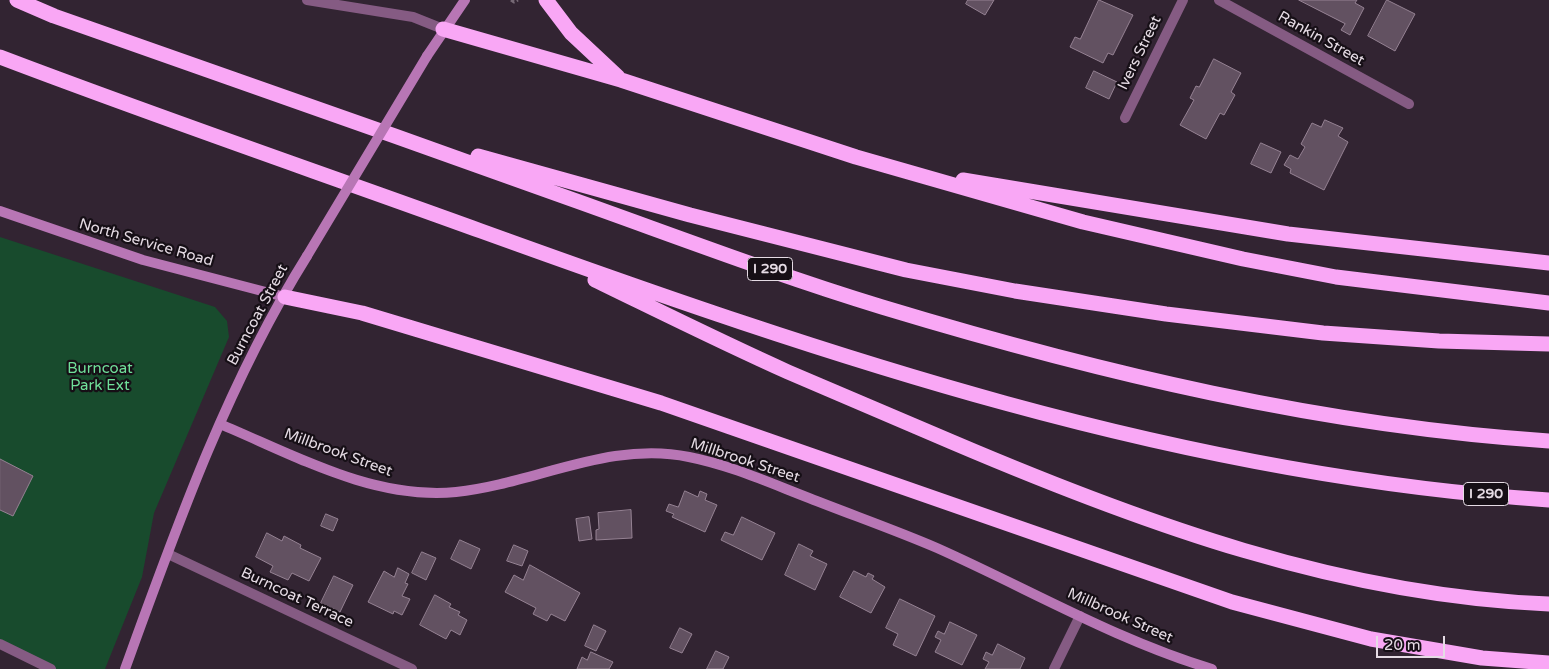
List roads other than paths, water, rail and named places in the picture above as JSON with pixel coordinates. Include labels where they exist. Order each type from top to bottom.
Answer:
[{"type":"highway","name":"I 290","points":[[17,0],[64,19],[741,260],[880,306],[1100,368],[1235,399],[1322,415],[1462,434],[1549,441]]},
{"type":"highway","points":[[546,0],[571,33],[621,80]]},
{"type":"highway","points":[[444,29],[621,80],[856,157],[1073,219],[1243,259],[1336,277],[1549,303]]},
{"type":"highway","name":"I 290","points":[[0,57],[521,245],[797,342],[1052,417],[1299,471],[1424,488],[1549,500]]},
{"type":"highway","points":[[412,142],[515,166],[690,215],[906,270],[1015,292],[1156,313],[1323,333],[1439,341],[1549,344]]},
{"type":"highway","points":[[919,174],[999,184],[1288,234],[1549,263]]},
{"type":"highway","points":[[521,245],[787,372],[1019,470],[1166,526],[1248,551],[1356,579],[1446,595],[1549,604]]},
{"type":"highway","points":[[285,296],[362,313],[660,403],[1232,602],[1371,639],[1482,658],[1549,663]]},
{"type":"main road","name":"Burncoat Street","points":[[125,669],[220,424],[265,331],[307,256],[427,56],[465,0]]},
{"type":"main road","name":"North Service Road","points":[[0,211],[143,260],[285,296]]},
{"type":"main road","name":"Millbrook Street","points":[[220,424],[318,465],[387,488],[412,493],[457,492],[481,488],[614,456],[650,454],[688,456],[752,476],[936,548],[1140,644],[1212,669]]},
{"type":"street","points":[[306,0],[414,17],[444,29]]},
{"type":"street","name":"Ivers Street","points":[[1125,118],[1183,0]]},
{"type":"street","name":"Rankin Street","points":[[1219,0],[1409,104]]},
{"type":"street","name":"Burncoat Terrace","points":[[168,554],[412,669]]},
{"type":"street","points":[[1054,669],[1080,616]]},
{"type":"street","points":[[0,644],[51,669]]},
{"type":"park label","name":"Burncoat Park Ext","points":[[100,378]]}]
